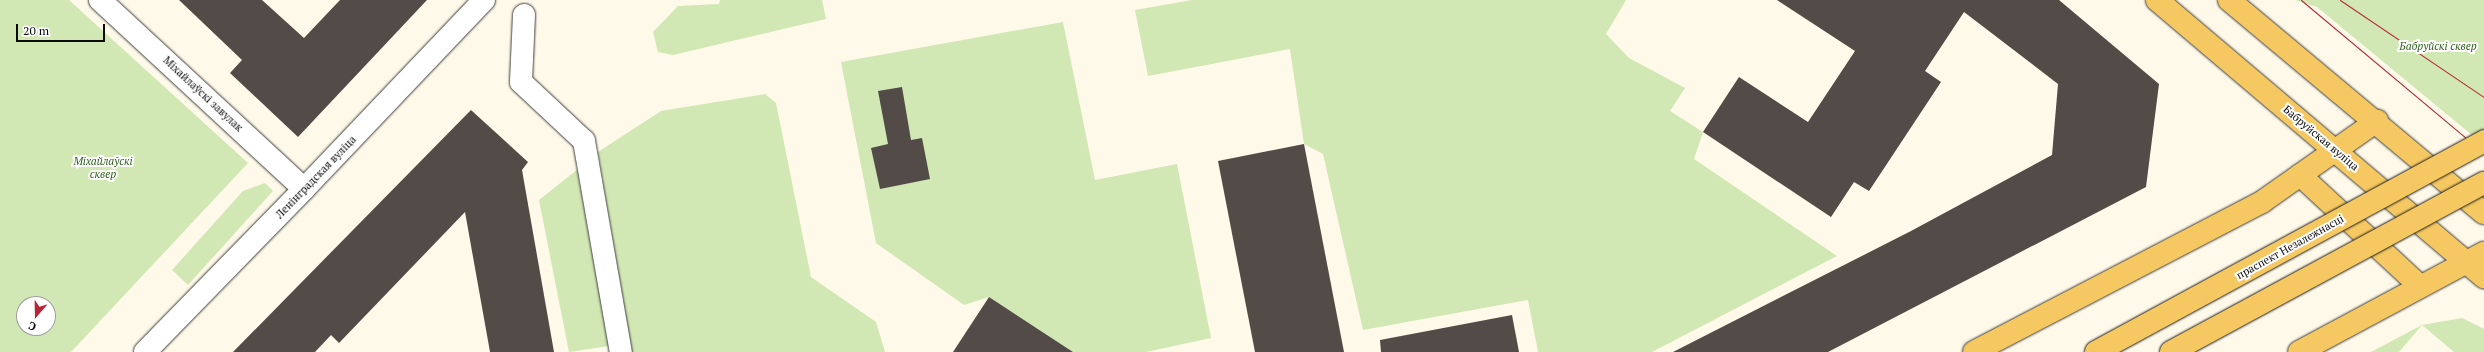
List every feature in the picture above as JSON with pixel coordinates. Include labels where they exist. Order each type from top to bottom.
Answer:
[{"type":"main road","name":"Бабруйская вуліца","points":[[2157,0],[2336,150],[2476,258],[2484,277]]},
{"type":"main road","points":[[2229,0],[2377,121],[2484,213]]},
{"type":"main road","points":[[1974,352],[2262,202],[2377,121]]},
{"type":"main road","name":"праспект Незалежнасці","points":[[2096,352],[2484,141]]},
{"type":"main road","points":[[2300,175],[2420,286]]},
{"type":"main road","points":[[2171,352],[2484,183]]},
{"type":"main road","points":[[2300,352],[2420,286],[2476,258]]},
{"type":"street","name":"Міхайлаўскі завулак","points":[[100,0],[304,189]]},
{"type":"street","name":"Ленінградская вуліца","points":[[145,352],[304,189],[484,0]]},
{"type":"street","points":[[524,15],[521,82],[584,141],[621,352]]},
{"type":"green space","name":"Міхайлаўскі сквер","points":[[0,0],[69,0],[248,163],[71,352],[0,352]]},
{"type":"green space","points":[[720,0],[822,0],[826,19],[673,55],[658,52],[653,32],[678,6],[719,4]]},
{"type":"green space","points":[[1192,0],[1626,0],[1606,34],[1629,58],[1685,88],[1670,111],[1703,132],[1694,159],[1837,256],[1652,352],[1538,352],[1528,300],[1363,330],[1323,154],[1304,144],[1290,49],[1148,76],[1135,10]]},
{"type":"green space","name":"Бабруйскі сквер","points":[[2295,0],[2484,0],[2484,145],[2317,7]]},
{"type":"green space","points":[[1063,22],[1095,180],[1177,164],[1211,338],[1146,352],[1073,352],[989,297],[964,305],[876,243],[841,62]]},
{"type":"green space","points":[[765,94],[776,103],[811,277],[876,322],[885,352],[632,352],[598,152],[661,111]]},
{"type":"green space","points":[[578,169],[609,346],[569,352],[539,200]]},
{"type":"green space","points":[[265,183],[273,191],[188,285],[172,270],[243,191]]},
{"type":"green space","points":[[2462,318],[2484,329],[2484,352],[2454,352],[2422,325]]},
{"type":"green space","points":[[2422,325],[2399,352],[2371,352]]},
{"type":"building","points":[[179,0],[262,0],[304,38],[340,0],[427,0],[298,137],[230,73],[242,60]]},
{"type":"building","points":[[1777,0],[2059,0],[2159,84],[2146,187],[1828,352],[1673,352],[1911,231],[2052,155],[2058,84],[1964,12],[1925,71],[1941,82],[1869,191],[1854,182],[1831,217],[1703,132],[1739,77],[1808,122],[1855,51]]},
{"type":"building","points":[[902,87],[911,140],[922,138],[930,179],[880,189],[871,148],[888,144],[878,91]]},
{"type":"building","points":[[471,110],[528,162],[522,170],[554,352],[490,352],[465,212],[339,343],[331,335],[315,352],[233,352]]},
{"type":"building","points":[[1304,144],[1344,352],[1255,352],[1218,161]]},
{"type":"building","points":[[989,297],[1073,352],[953,352]]},
{"type":"building","points":[[1512,315],[1519,352],[1381,352],[1380,340]]},
{"type":"tram line","points":[[2301,0],[2484,153]]},
{"type":"tram line","points":[[2340,0],[2484,97]]}]
